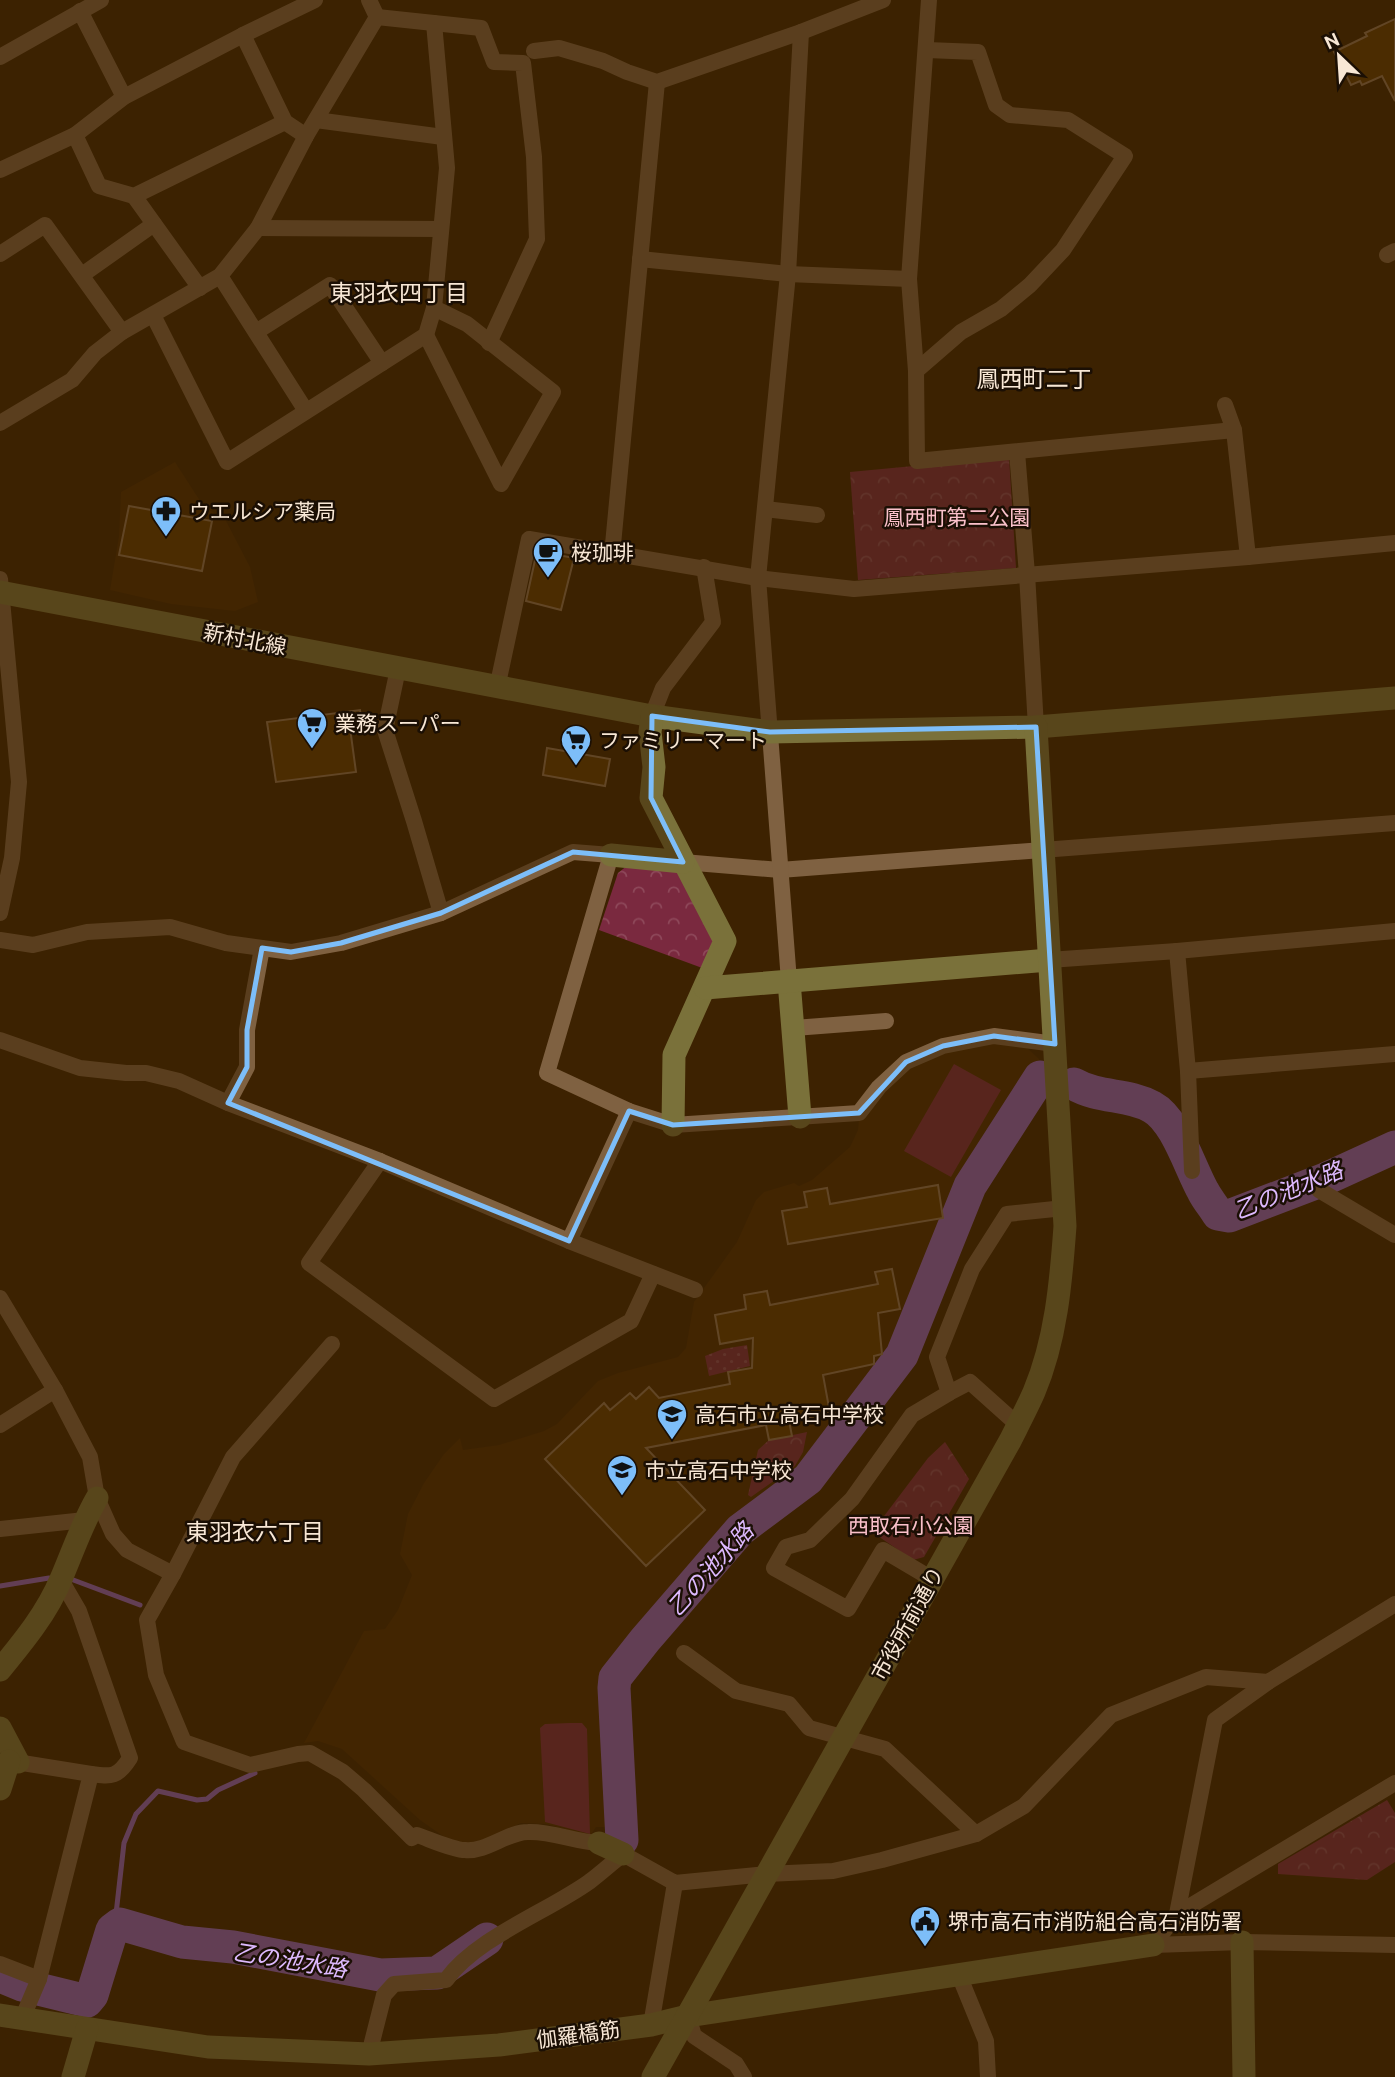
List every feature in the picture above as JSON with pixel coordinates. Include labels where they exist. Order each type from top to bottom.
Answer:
[{"type":"street","points":[[0,57],[101,0]]},
{"type":"street","points":[[0,170],[75,135],[124,97],[314,0]]},
{"type":"street","points":[[369,0],[377,17]]},
{"type":"street","points":[[534,51],[559,47],[657,82],[801,32],[883,0]]},
{"type":"street","points":[[929,0],[909,279],[916,371],[917,461],[1234,430]]},
{"type":"street","points":[[80,11],[124,97]]},
{"type":"street","points":[[377,17],[481,28],[494,62],[523,63],[534,157],[537,239],[489,342]]},
{"type":"street","points":[[0,423],[72,380],[94,353],[122,332],[220,276],[258,228],[306,136],[377,17]]},
{"type":"street","points":[[153,315],[228,462],[426,335],[434,308],[447,168],[434,23]]},
{"type":"street","points":[[800,1116],[758,578],[788,274],[801,32]]},
{"type":"street","points":[[243,35],[285,122],[306,136]]},
{"type":"street","points":[[916,371],[961,332],[1001,309],[1030,285],[1063,250],[1125,156],[1068,120],[1010,115],[996,105],[978,52],[926,50]]},
{"type":"street","points":[[612,555],[657,82]]},
{"type":"street","points":[[316,120],[443,138]]},
{"type":"street","points":[[134,197],[285,122]]},
{"type":"street","points":[[75,135],[99,186],[134,197],[200,288]]},
{"type":"street","points":[[82,275],[154,223]]},
{"type":"street","points":[[0,254],[46,225],[122,332]]},
{"type":"street","points":[[258,228],[441,229]]},
{"type":"street","points":[[640,259],[788,274],[909,279]]},
{"type":"street","points":[[220,276],[306,411]]},
{"type":"street","points":[[256,332],[330,285],[382,363]]},
{"type":"street","points":[[426,335],[501,484],[553,392],[467,324],[434,308]]},
{"type":"street","points":[[1225,405],[1234,430],[1248,557]]},
{"type":"street","points":[[1017,452],[1036,727]]},
{"type":"street","points":[[765,509],[817,515]]},
{"type":"street","points":[[494,687],[529,539],[758,578],[855,589],[1395,543]]},
{"type":"street","points":[[673,1125],[674,1055],[725,941],[651,798],[654,768],[650,732],[652,716],[663,688],[713,622],[704,567]]},
{"type":"street","points":[[0,588],[19,782],[12,858],[0,913]]},
{"type":"street","name":"新村北線","points":[[0,588],[494,687],[652,716],[770,732],[1036,727],[1395,698]]},
{"type":"street","points":[[398,668],[385,730],[441,913]]},
{"type":"street","name":"市役所前通り","points":[[653,2077],[1018,1425],[1035,1391],[1046,1355],[1061,1290],[1065,1226],[1036,727]]},
{"type":"street","points":[[0,940],[33,944],[87,932],[170,927],[226,943],[291,952],[341,943],[441,913],[573,852],[780,870],[1395,823]]},
{"type":"street","points":[[611,855],[547,1073],[629,1111],[673,1125],[859,1113],[879,1087],[906,1062],[943,1046],[994,1036],[1055,1044]]},
{"type":"street","points":[[705,988],[1395,931]]},
{"type":"street","points":[[228,1103],[247,1067],[247,1030],[262,948]]},
{"type":"street","points":[[1177,951],[1188,1071],[1192,1171]]},
{"type":"street","points":[[794,1028],[886,1021]]},
{"type":"street","points":[[0,1040],[80,1068],[146,1073],[179,1081],[695,1290]]},
{"type":"street","points":[[1188,1071],[1395,1054]]},
{"type":"street","points":[[569,1241],[629,1111]]},
{"type":"street","points":[[380,1161],[309,1263],[494,1399],[631,1321],[653,1274]]},
{"type":"street","points":[[1319,1190],[1395,1234]]},
{"type":"street","points":[[949,1393],[937,1357],[972,1269],[1007,1214],[1064,1208]]},
{"type":"street","points":[[0,1298],[55,1390],[90,1457],[97,1498],[113,1534],[127,1550],[173,1574]]},
{"type":"street","points":[[332,1344],[233,1457],[148,1620],[156,1675],[184,1742],[250,1766],[310,1753],[350,1778],[412,1838],[417,1835],[465,1850],[524,1832],[545,1833],[585,1843],[599,1843],[675,1883],[833,1871],[976,1834],[1024,1806],[1111,1715],[1206,1677],[1268,1682]]},
{"type":"street","points":[[932,1579],[883,1550],[848,1609],[774,1568],[786,1546],[810,1540],[852,1499],[912,1415],[949,1393],[970,1382],[1018,1425]]},
{"type":"street","points":[[0,1424],[55,1390]]},
{"type":"street","points":[[0,1670],[33,1629],[62,1577],[97,1498]]},
{"type":"street","points":[[0,1529],[85,1520]]},
{"type":"street","points":[[9,1761],[110,1776],[122,1771],[130,1758],[79,1611],[62,1577]]},
{"type":"street","points":[[1177,1914],[1215,1720],[1268,1682],[1395,1604]]},
{"type":"street","points":[[684,1653],[736,1690],[789,1704],[809,1728],[885,1749],[976,1834]]},
{"type":"street","points":[[0,1728],[9,1761],[0,1790]]},
{"type":"street","points":[[11,2017],[36,1984],[91,1774]]},
{"type":"street","points":[[1153,1945],[1177,1914],[1395,1783]]},
{"type":"street","points":[[369,2054],[384,1995],[394,1984],[446,1980],[456,1966],[477,1950],[589,1882],[623,1854]]},
{"type":"street","points":[[651,2025],[675,1883]]},
{"type":"street","points":[[1153,1945],[1242,1942],[1395,1945]]},
{"type":"street","points":[[1242,1942],[1244,2077]]},
{"type":"street","name":"伽羅橋筋","points":[[11,2017],[208,2047],[369,2054],[499,2045],[651,2025],[1153,1945]]},
{"type":"street","points":[[0,1964],[36,1984]]},
{"type":"street","points":[[960,1975],[986,2041],[988,2077]]},
{"type":"street","points":[[688,2017],[694,2036],[736,2064],[744,2077]]},
{"type":"street","points":[[73,2077],[87,2029]]},
{"type":"highlighted area","points":[[652,716],[770,732],[1036,727],[1055,1044],[994,1036],[943,1046],[906,1062],[859,1113],[673,1125],[629,1111],[569,1241],[228,1103],[247,1067],[247,1030],[262,948],[291,952],[341,943],[441,913],[573,852],[683,862],[651,798]]},
{"type":"shaded area","points":[[175,462],[204,507],[225,519],[250,567],[258,602],[235,611],[171,604],[110,590],[119,536],[121,492]]},
{"type":"shaded area","name":"高石市立高石中学校","points":[[990,1041],[1024,1045],[1039,1059],[1039,1074],[969,1185],[900,1353],[807,1477],[729,1537],[615,1671],[610,1682],[610,1693],[618,1827],[596,1827],[590,1836],[546,1824],[521,1823],[480,1842],[464,1846],[450,1841],[420,1820],[342,1749],[318,1741],[304,1743],[364,1631],[385,1629],[398,1610],[412,1575],[400,1554],[408,1514],[424,1483],[444,1454],[460,1438],[463,1450],[499,1445],[544,1431],[557,1424],[598,1381],[678,1357],[686,1348],[694,1302],[737,1242],[756,1200],[764,1192],[794,1183],[799,1186],[812,1180],[850,1147],[858,1130],[859,1119],[893,1077],[964,1044]]},
{"type":"green space","name":"鳳西町第二公園","points":[[1009,457],[1016,568],[858,580],[850,472]]},
{"type":"green space","points":[[628,865],[679,871],[713,934],[712,950],[705,969],[599,930],[618,873]]},
{"type":"green space","points":[[954,1064],[1001,1090],[951,1177],[904,1151]]},
{"type":"green space","points":[[747,1345],[750,1366],[709,1376],[705,1356],[723,1349]]},
{"type":"green space","points":[[807,1432],[803,1452],[795,1466],[751,1497],[748,1495],[758,1450],[769,1440]]},
{"type":"green space","name":"西取石小公園","points":[[945,1442],[969,1479],[924,1557],[913,1560],[872,1532],[928,1458]]},
{"type":"green space","points":[[582,1723],[587,1729],[590,1834],[545,1822],[540,1728],[545,1724]]},
{"type":"green space","points":[[1387,1800],[1395,1813],[1395,1862],[1367,1880],[1278,1874],[1278,1864]]},
{"type":"building","points":[[1395,19],[1395,101],[1382,76],[1362,85],[1360,81],[1351,85],[1334,52]]},
{"type":"building","name":"ウエルシア薬局","points":[[129,506],[212,521],[202,571],[119,555]]},
{"type":"building","name":"桜珈琲","points":[[537,551],[574,558],[561,610],[526,601]]},
{"type":"building","name":"業務スーパー","points":[[360,710],[362,727],[350,728],[356,772],[276,782],[267,722]]},
{"type":"building","name":"ファミリーマート","points":[[547,748],[610,759],[605,786],[543,775]]},
{"type":"building","points":[[938,1185],[943,1218],[788,1244],[782,1211],[807,1207],[804,1192],[827,1188],[830,1204]]},
{"type":"building","points":[[892,1269],[900,1309],[878,1313],[882,1354],[874,1356],[874,1364],[823,1375],[830,1413],[789,1421],[792,1436],[769,1440],[766,1425],[646,1448],[705,1510],[646,1566],[545,1459],[604,1403],[610,1410],[630,1393],[636,1399],[649,1387],[659,1398],[730,1384],[728,1372],[752,1368],[753,1338],[720,1344],[715,1315],[746,1309],[744,1295],[767,1291],[770,1305],[878,1284],[875,1272]]},
{"type":"waterway","name":"乙の池水路","points":[[622,1840],[615,1678],[740,1530],[808,1479],[902,1355],[970,1186],[1040,1077]]},
{"type":"waterway","name":"乙の池水路","points":[[1074,1084],[1094,1092],[1143,1103],[1161,1113],[1182,1145],[1203,1191],[1218,1214],[1229,1216],[1323,1180],[1395,1147]]},
{"type":"waterway","points":[[0,1586],[49,1578]]},
{"type":"waterway","points":[[68,1578],[140,1605]]},
{"type":"waterway","points":[[120,1924],[116,1914],[124,1843],[136,1814],[158,1791],[197,1800],[207,1799],[218,1790],[255,1773]]},
{"type":"waterway","name":"乙の池水路","points":[[0,1976],[22,1985],[87,2001],[92,1995],[112,1930],[120,1924],[182,1942],[233,1947],[380,1975],[437,1973],[487,1939]]},
{"type":"place","name":"ウエルシア薬局","points":[[166,538]]},
{"type":"place","name":"桜珈琲","points":[[548,579]]},
{"type":"place","name":"業務スーパー","points":[[312,750]]},
{"type":"place","name":"ファミリーマート","points":[[576,767]]},
{"type":"place","name":"高石市立高石中学校","points":[[672,1441]]},
{"type":"place","name":"市立高石中学校","points":[[622,1497]]},
{"type":"place","name":"堺市高石市消防組合高石消防署","points":[[925,1948]]},
{"type":"district","name":"東羽衣四丁目","points":[[399,292]]},
{"type":"district","name":"鳳西町二丁","points":[[1034,378]]},
{"type":"district","name":"東羽衣六丁目","points":[[255,1531]]}]
